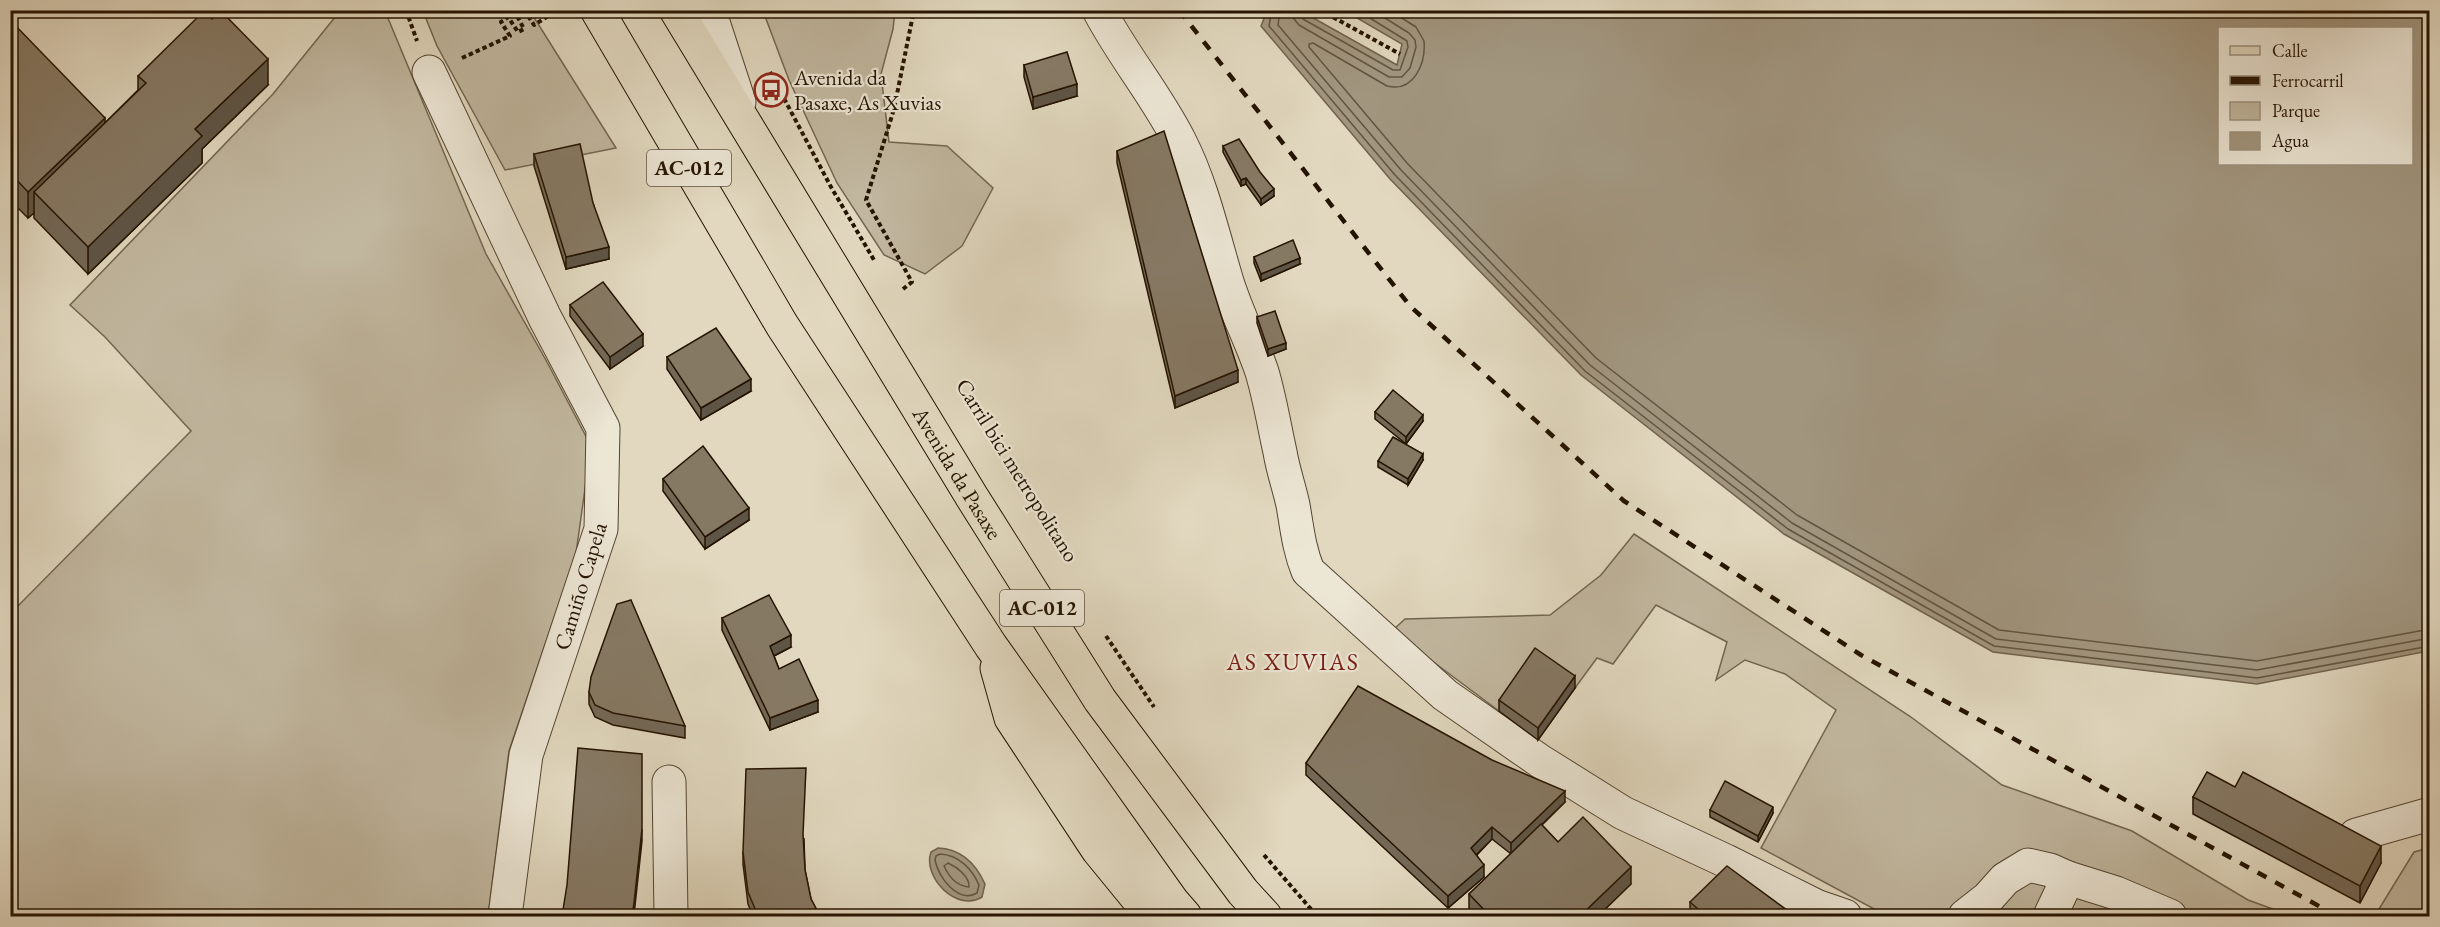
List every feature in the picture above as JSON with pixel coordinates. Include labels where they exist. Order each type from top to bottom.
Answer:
[{"type":"main road","name":"AC-012","points":[[597,10],[782,325],[991,646],[1185,916]]},
{"type":"main road","name":"Avenida da Pasaxe","points":[[676,10],[972,497],[1100,700],[1243,892],[1265,916]]},
{"type":"main road","points":[[991,646],[1011,718],[1098,850],[1152,916]]},
{"type":"street","points":[[709,10],[748,130]]},
{"type":"street","points":[[1100,10],[1181,142],[1194,176],[1218,245],[1225,276],[1250,337],[1262,374],[1290,492],[1299,548],[1308,571],[1445,695],[1539,761],[1623,813],[1816,906],[1845,916]]},
{"type":"street","name":"Camiño Capela","points":[[429,72],[545,318],[603,428],[601,529],[526,755],[506,916]]},
{"type":"street","points":[[669,782],[671,916]]},
{"type":"street","points":[[2356,836],[2430,814]]},
{"type":"street","points":[[1965,916],[1988,898],[2005,879],[2028,865],[2050,870],[2116,893],[2170,916]]},
{"type":"street","points":[[2050,916],[2068,878]]},
{"type":"path","points":[[429,72],[510,36],[501,22],[508,17],[518,32],[524,29],[516,14],[523,10],[534,25],[558,10]]},
{"type":"path","points":[[903,289],[912,282],[866,201],[894,109],[914,10]]},
{"type":"path","points":[[1320,10],[1400,54]]},
{"type":"path","points":[[765,62],[831,187],[879,269]]},
{"type":"path","points":[[1102,631],[1160,715]]},
{"type":"path","points":[[1257,847],[1317,916]]},
{"type":"green space","points":[[340,11],[385,11],[486,254],[591,446],[576,553],[509,751],[488,916],[11,916],[11,613],[191,431],[105,337],[70,305],[273,94]]},
{"type":"green space","points":[[423,11],[530,11],[616,148],[505,170],[437,46]]},
{"type":"green space","points":[[763,11],[895,11],[893,29],[881,74],[889,142],[947,146],[993,188],[962,246],[925,274],[884,255],[837,183],[789,80]]},
{"type":"green space","points":[[1634,534],[1911,717],[2002,785],[2132,831],[2248,900],[2292,916],[1887,916],[1761,848],[1836,710],[1785,674],[1745,660],[1716,680],[1727,642],[1656,605],[1613,664],[1597,658],[1575,688],[1535,660],[1499,711],[1392,631],[1405,619],[1550,615],[1601,575]]},
{"type":"green space","points":[[2429,848],[2429,916],[2392,916],[2379,909],[2414,852]]},
{"type":"water","points":[[1267,11],[1301,11],[1397,65],[1402,44],[1345,11],[2429,11],[2429,651],[2257,684],[1993,652],[1784,534],[1581,375],[1390,179],[1261,26]]},
{"type":"water","points":[[938,848],[954,851],[972,864],[985,884],[982,897],[972,901],[962,900],[944,890],[932,872],[930,862],[931,852]]},
{"type":"building","points":[[204,11],[212,19],[221,11],[268,59],[195,129],[202,136],[88,247],[34,192],[146,83],[138,76]]},
{"type":"building","points":[[10,20],[105,118],[28,192],[10,173]]},
{"type":"building","points":[[1067,52],[1077,84],[1033,97],[1024,65]]},
{"type":"building","points":[[1164,131],[1238,370],[1175,396],[1117,151]]},
{"type":"building","points":[[1239,139],[1274,189],[1261,199],[1246,178],[1241,180],[1223,146]]},
{"type":"building","points":[[580,144],[593,203],[609,247],[566,257],[534,154]]},
{"type":"building","points":[[1293,240],[1300,258],[1261,274],[1254,257]]},
{"type":"building","points":[[603,282],[643,334],[610,357],[570,305]]},
{"type":"building","points":[[1275,311],[1286,343],[1268,349],[1257,317]]},
{"type":"building","points":[[716,328],[751,379],[701,408],[667,357]]},
{"type":"building","points":[[1393,390],[1423,415],[1406,437],[1375,412]]},
{"type":"building","points":[[1393,437],[1423,454],[1408,479],[1378,461]]},
{"type":"building","points":[[703,446],[749,508],[705,537],[663,479]]},
{"type":"building","points":[[769,595],[791,635],[770,646],[779,669],[799,659],[818,700],[770,718],[722,618]]},
{"type":"building","points":[[631,600],[685,726],[613,713],[595,705],[589,692],[591,677],[617,604]]},
{"type":"building","points":[[1535,648],[1575,676],[1538,728],[1499,700]]},
{"type":"building","points":[[1358,686],[1492,760],[1565,791],[1511,843],[1492,827],[1471,848],[1484,865],[1448,896],[1306,763]]},
{"type":"building","points":[[578,748],[642,754],[642,829],[632,916],[562,916],[567,885]]},
{"type":"building","points":[[806,768],[803,834],[805,870],[811,899],[820,916],[758,916],[748,892],[743,852],[746,769]]},
{"type":"building","points":[[2207,772],[2235,787],[2243,772],[2381,846],[2360,886],[2193,797]]},
{"type":"building","points":[[1725,781],[1773,807],[1758,836],[1710,810]]},
{"type":"building","points":[[1583,817],[1631,867],[1580,916],[1490,916],[1469,894],[1541,824],[1558,842]]},
{"type":"building","points":[[1727,866],[1795,916],[1706,916],[1690,902]]},
{"type":"railway","points":[[1179,10],[1410,306],[1624,501],[1861,655],[2337,916]]},
{"type":"place","name":"Avenida da Pasaxe, As Xuvias","points":[[771,90]]},
{"type":"district","name":"AS XUVIAS","points":[[1293,662]]}]
